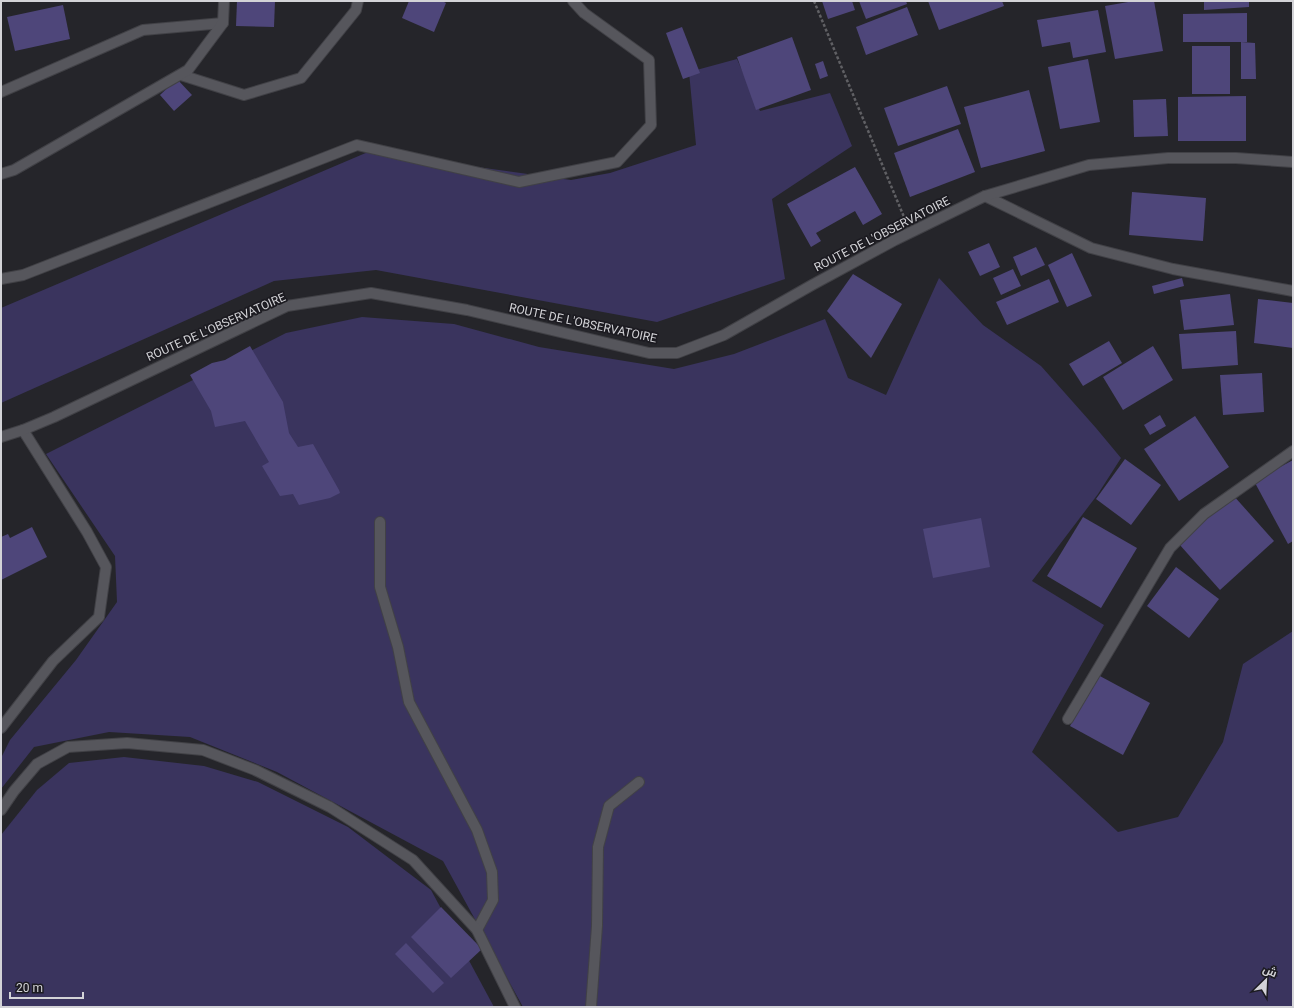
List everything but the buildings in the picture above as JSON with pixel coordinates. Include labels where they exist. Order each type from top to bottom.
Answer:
[{"type":"street","points":[[1,174],[14,170],[188,70],[224,23],[224,1]]},
{"type":"street","points":[[180,74],[244,95],[301,78],[356,10],[358,1]]},
{"type":"street","points":[[1,279],[23,275],[357,145],[518,182],[617,162],[650,125],[649,60],[584,13],[573,1]]},
{"type":"street","points":[[1,92],[143,30],[224,23]]},
{"type":"street","name":"ROUTE DE L'OBSERVATOIRE","points":[[1,437],[23,430],[54,417],[287,306],[371,293],[467,310],[649,353],[677,353],[724,335],[812,285],[910,233],[985,196],[1089,165],[1168,158],[1236,158],[1293,162]]},
{"type":"street","points":[[985,196],[1091,248],[1172,269],[1293,291]]},
{"type":"street","points":[[1,728],[53,661],[99,617],[106,567],[87,532],[23,430]]},
{"type":"street","points":[[1068,719],[1170,548],[1204,514],[1293,451]]},
{"type":"street","points":[[380,522],[380,586],[398,647],[409,702],[477,830],[492,872],[493,900],[477,930]]},
{"type":"street","points":[[1,810],[37,764],[68,747],[127,743],[203,750],[255,770],[330,807],[413,860],[477,930],[514,1007]]},
{"type":"street","points":[[591,1007],[597,926],[598,847],[608,806],[639,782]]},
{"type":"path","points":[[814,1],[910,233]]},
{"type":"shaded area","points":[[737,59],[760,111],[830,93],[852,146],[772,199],[785,279],[657,322],[376,270],[274,281],[1,403],[1,308],[368,152],[571,180],[610,173],[696,145],[689,72]]},
{"type":"shaded area","points":[[939,278],[983,325],[1041,366],[1121,458],[1098,494],[1032,581],[1104,625],[1032,752],[1118,832],[1178,817],[1223,742],[1243,664],[1293,631],[1293,1007],[523,1007],[443,861],[277,772],[190,737],[109,732],[34,747],[1,789],[1,758],[10,740],[76,660],[117,602],[115,556],[46,454],[286,333],[362,317],[454,324],[539,347],[674,369],[734,354],[825,319],[848,378],[886,395]]},
{"type":"shaded area","points":[[124,757],[204,766],[258,782],[348,827],[431,890],[494,1007],[1,1007],[1,835],[37,790],[69,763]]}]
